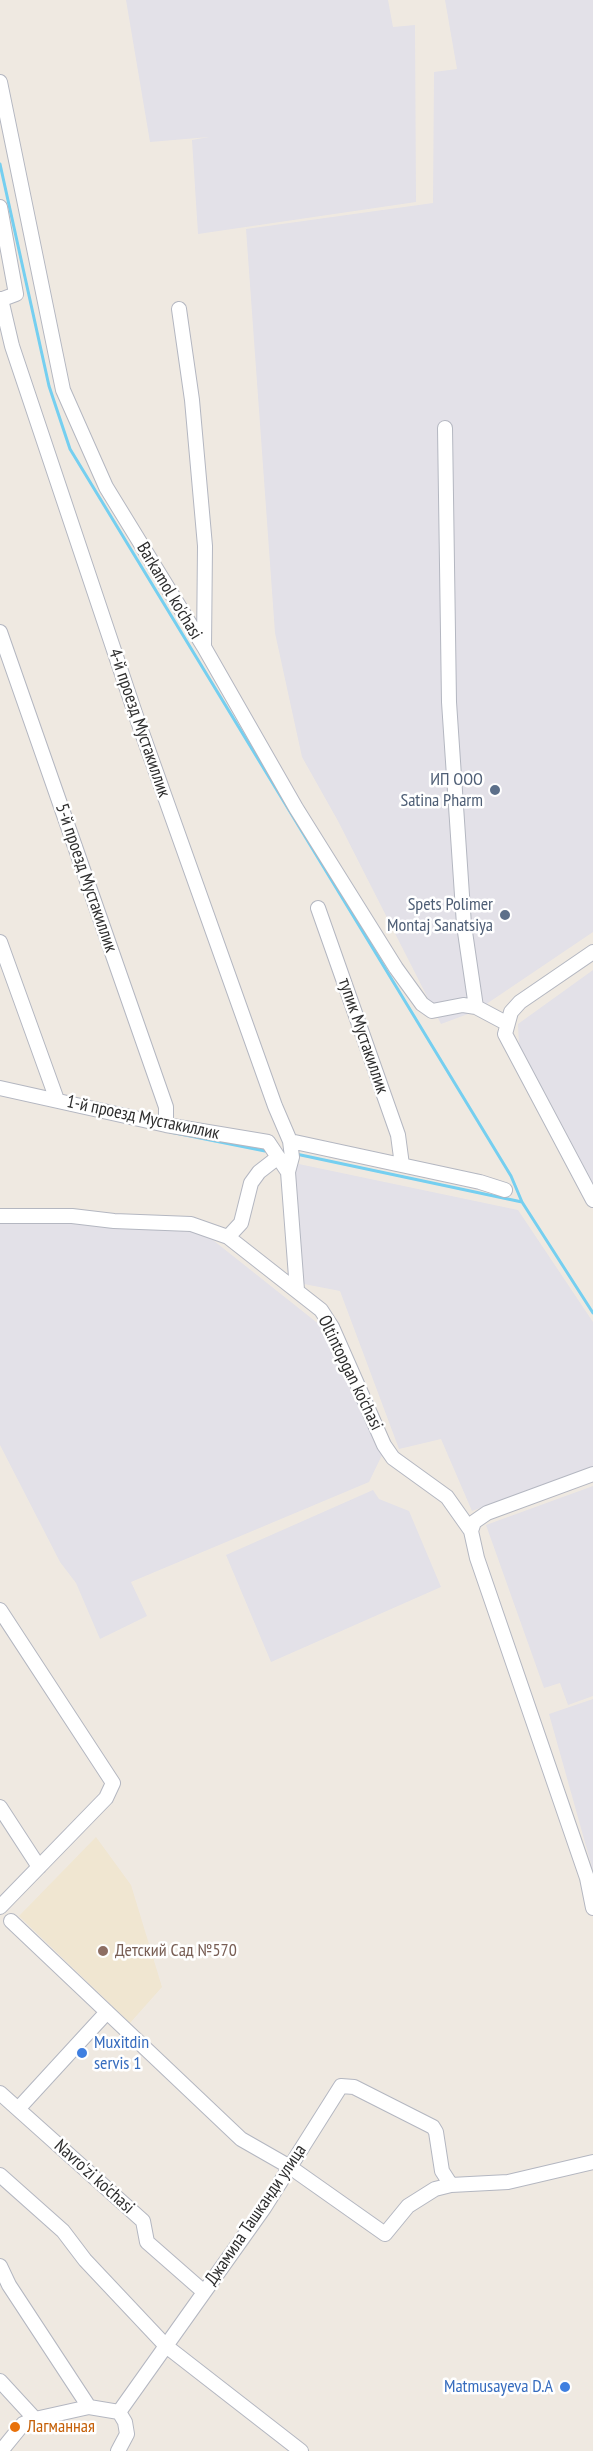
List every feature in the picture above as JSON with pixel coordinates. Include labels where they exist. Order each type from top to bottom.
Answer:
[{"type":"street","name":"Barkamol ko'chasi","points":[[0,82],[63,390],[106,487],[204,647],[296,808],[396,968],[422,1004],[432,1011],[463,1005],[476,1007]]},
{"type":"street","points":[[0,207],[16,294],[1,299]]},
{"type":"street","name":"4-й проезд Мустакиллик","points":[[1,299],[12,346],[62,500],[135,713],[288,1137]]},
{"type":"street","points":[[179,309],[192,400],[205,546],[204,647]]},
{"type":"street","points":[[445,428],[449,702],[464,925],[476,1007],[506,1023]]},
{"type":"street","name":"5-й проезд Мустакиллик","points":[[0,632],[166,1107],[166,1125]]},
{"type":"street","name":"тупик Мустакиллик","points":[[318,908],[398,1135],[402,1165]]},
{"type":"street","points":[[0,942],[57,1100]]},
{"type":"street","points":[[593,952],[520,1002],[506,1023],[507,1041],[593,1200]]},
{"type":"street","name":"1-й проезд Мустакиллик","points":[[0,1088],[166,1125],[268,1142]]},
{"type":"street","points":[[288,1137],[292,1157],[288,1172],[297,1290]]},
{"type":"street","points":[[288,1172],[268,1142],[288,1137],[480,1182],[505,1191]]},
{"type":"street","points":[[228,1237],[241,1223],[250,1183],[258,1172],[277,1158]]},
{"type":"street","name":"Oltintopgan ko'chasi","points":[[0,1216],[16,1214],[72,1216],[114,1221],[191,1224],[228,1237],[321,1310],[332,1327],[384,1445],[393,1458],[447,1497],[471,1531],[477,1558],[587,1878],[593,1908]]},
{"type":"street","points":[[471,1531],[474,1522],[487,1513],[593,1474]]},
{"type":"street","points":[[0,1610],[113,1783],[106,1798],[0,1907]]},
{"type":"street","points":[[0,1807],[39,1867]]},
{"type":"street","points":[[11,1921],[241,2139],[290,2167],[385,2234],[408,2206],[423,2195],[451,2185],[508,2182],[593,2162]]},
{"type":"street","points":[[18,2109],[107,2013]]},
{"type":"street","name":"Джамила Ташканди улица","points":[[119,2412],[264,2208],[337,2091],[345,2084],[433,2127],[436,2132],[442,2171],[451,2185]]},
{"type":"street","name":"Navro'zi ko'chasi","points":[[0,2093],[143,2221],[147,2242],[204,2292]]},
{"type":"street","points":[[0,2175],[63,2231],[85,2260],[166,2346],[302,2451]]},
{"type":"street","points":[[0,2266],[9,2285],[89,2407]]},
{"type":"street","points":[[0,2381],[35,2419]]},
{"type":"street","points":[[1,2451],[22,2424],[89,2407],[119,2412],[125,2422],[127,2434],[118,2451]]},
{"type":"shaded area","points":[[126,0],[388,0],[393,27],[415,25],[416,202],[198,234],[192,140],[209,137],[150,142]]},
{"type":"shaded area","points":[[445,0],[593,0],[593,932],[476,1011],[441,1024],[338,821],[302,757],[275,633],[246,229],[433,203],[434,72],[457,69]]},
{"type":"shaded area","points":[[593,970],[593,1184],[519,1045],[518,1024]]},
{"type":"shaded area","points":[[294,1163],[518,1210],[593,1322],[593,1467],[472,1511],[441,1439],[399,1449],[340,1291],[304,1284]]},
{"type":"shaded area","points":[[33,1218],[204,1233],[325,1329],[382,1455],[369,1482],[131,1582],[147,1616],[100,1639],[76,1583],[60,1562],[0,1445],[0,1222]]},
{"type":"shaded area","points":[[593,1486],[593,1696],[568,1705],[560,1683],[544,1688],[486,1525]]},
{"type":"shaded area","points":[[373,1490],[379,1499],[409,1511],[441,1587],[271,1662],[226,1555]]},
{"type":"shaded area","points":[[593,1699],[593,1871],[549,1714]]},
{"type":"shaded area","name":"Детский Сад №570","points":[[96,1837],[131,1885],[162,1987],[130,2023],[19,1916]]},
{"type":"waterway","points":[[0,164],[49,386],[70,449],[511,1176],[522,1202],[593,1313]]},
{"type":"waterway","points":[[170,1132],[265,1151]]},
{"type":"waterway","points":[[296,1154],[522,1202]]},
{"type":"place","name":"ИП ООО Satina Pharm","points":[[495,790]]},
{"type":"place","name":"Spets Polimer Montaj Sanatsiya","points":[[505,915]]},
{"type":"place","name":"Детский Сад №570","points":[[103,1951]]},
{"type":"place","name":"Muxitdin servis 1","points":[[82,2053]]},
{"type":"place","name":"Matmusayeva D.A","points":[[565,2387]]},
{"type":"place","name":"Лагманная","points":[[15,2427]]}]
